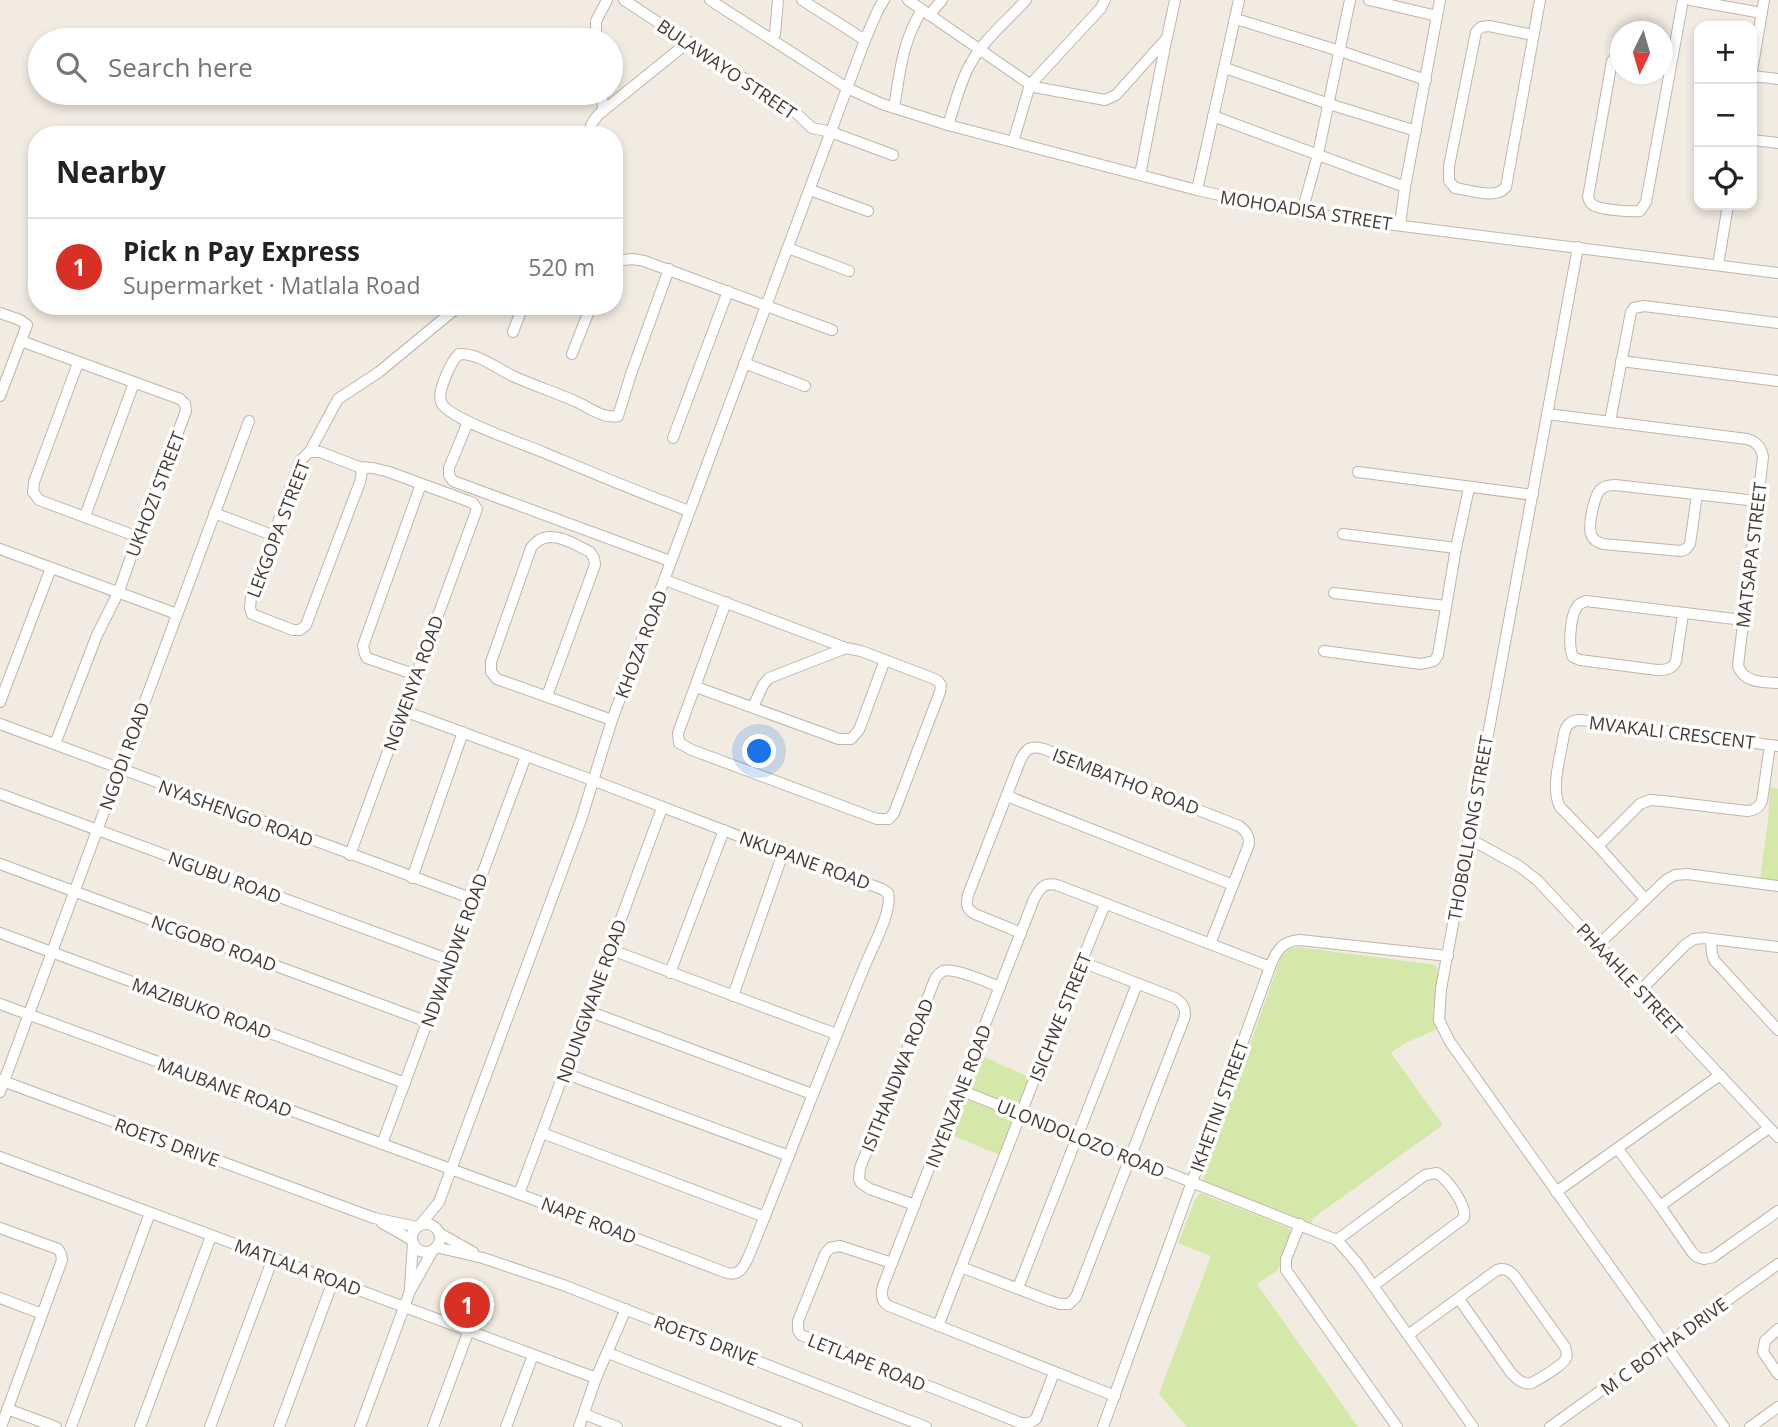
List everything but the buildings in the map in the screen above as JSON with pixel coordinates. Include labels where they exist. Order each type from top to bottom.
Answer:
[{"type":"street","points":[[596,28],[596,21],[607,0]]},
{"type":"street","name":"BULAWAYO STREET","points":[[624,0],[794,111],[809,126],[893,155]]},
{"type":"street","name":"MOHOADISA STREET","points":[[710,0],[847,88],[870,99],[948,125],[1197,190],[1302,212],[1778,273]]},
{"type":"street","points":[[775,34],[778,0]]},
{"type":"street","points":[[802,0],[865,40]]},
{"type":"street","name":"KHOZA ROAD","points":[[439,1232],[439,1202],[581,820],[612,720],[865,40],[884,0]]},
{"type":"street","points":[[908,0],[1030,85],[1043,90],[1108,100],[1116,95],[1167,38]]},
{"type":"street","points":[[894,108],[912,26],[942,0]]},
{"type":"street","points":[[948,125],[964,76],[979,50],[1026,0]]},
{"type":"street","points":[[1013,142],[1030,85],[1101,8],[1105,0]]},
{"type":"street","points":[[1140,175],[1175,0]]},
{"type":"street","points":[[1197,190],[1239,0]]},
{"type":"street","points":[[1302,212],[1318,154],[1350,0]]},
{"type":"street","points":[[1370,0],[1437,16]]},
{"type":"street","points":[[1400,225],[1440,0]]},
{"type":"street","points":[[1533,35],[1489,26],[1481,27],[1476,32],[1449,166],[1449,181],[1455,188],[1495,194],[1506,187],[1533,35],[1539,0]]},
{"type":"street","points":[[1673,36],[1683,0]]},
{"type":"street","points":[[1690,0],[1762,13]]},
{"type":"street","points":[[1757,44],[1764,0]]},
{"type":"street","points":[[1236,19],[1426,80]]},
{"type":"street","points":[[623,95],[687,43]]},
{"type":"street","points":[[1225,68],[1416,131]]},
{"type":"street","points":[[1610,72],[1588,197],[1596,207],[1633,212],[1642,209],[1646,202],[1663,84]]},
{"type":"street","points":[[1757,75],[1778,79]]},
{"type":"street","points":[[603,105],[603,111]]},
{"type":"street","points":[[592,126],[610,105]]},
{"type":"street","points":[[1213,116],[1405,187]]},
{"type":"street","points":[[1757,141],[1778,144]]},
{"type":"street","points":[[810,190],[868,211]]},
{"type":"street","points":[[1718,265],[1727,210]]},
{"type":"street","name":"THOBOLLONG STREET","points":[[1578,247],[1468,838],[1441,989],[1439,1020],[1445,1035],[1724,1427]]},
{"type":"street","points":[[788,248],[849,271]]},
{"type":"street","points":[[623,261],[639,260],[668,269],[832,330]]},
{"type":"street","points":[[668,269],[619,415],[613,418],[603,415],[474,356],[459,354],[453,361],[441,390],[441,403],[451,413],[468,422],[689,511]]},
{"type":"street","points":[[673,438],[728,291]]},
{"type":"street","points":[[1610,421],[1634,308],[1657,307],[1778,323]]},
{"type":"street","points":[[0,313],[27,325],[0,396]]},
{"type":"street","points":[[310,451],[338,398],[379,372],[449,315]]},
{"type":"street","points":[[513,332],[520,315]]},
{"type":"street","points":[[572,354],[587,315]]},
{"type":"street","name":"UKHOZI STREET","points":[[21,341],[180,399],[185,404],[186,411],[119,591],[97,635],[55,744]]},
{"type":"street","points":[[1621,361],[1778,381]]},
{"type":"street","points":[[78,363],[32,489],[34,495],[39,500],[138,537]]},
{"type":"street","points":[[744,363],[805,386]]},
{"type":"street","points":[[85,516],[134,383]]},
{"type":"street","name":"MATSAPA STREET","points":[[1547,414],[1753,440],[1762,451],[1763,457],[1738,666],[1744,676],[1754,681],[1778,683]]},
{"type":"street","name":"NGODI ROAD","points":[[1,1085],[249,421]]},
{"type":"street","points":[[468,422],[449,468],[453,481],[670,561]]},
{"type":"street","name":"LEKGOPA STREET","points":[[359,467],[362,472],[360,482],[307,622],[296,631],[254,615],[250,609],[252,594],[300,461],[310,451],[320,452],[359,467],[379,469],[421,484],[473,503],[477,512]]},
{"type":"street","points":[[1358,472],[1533,495]]},
{"type":"street","points":[[416,675],[367,658],[363,646],[421,484]]},
{"type":"street","points":[[1697,495],[1690,544],[1686,549],[1675,551],[1598,542],[1591,536],[1596,497],[1603,488],[1615,485],[1757,501]]},
{"type":"street","points":[[1324,651],[1421,664],[1434,661],[1438,655],[1469,488]]},
{"type":"street","name":"NGWENYA ROAD","points":[[350,855],[477,512]]},
{"type":"street","points":[[214,513],[272,536]]},
{"type":"street","points":[[1343,534],[1456,548]]},
{"type":"street","points":[[547,696],[595,565],[590,552],[555,537],[545,536],[531,548],[490,668],[497,679],[612,720]]},
{"type":"street","points":[[0,549],[177,614]]},
{"type":"street","points":[[0,702],[51,568]]},
{"type":"street","points":[[665,580],[726,602],[846,648],[885,660],[938,681],[941,685],[940,692],[892,817],[874,818],[681,746],[678,733],[726,602]]},
{"type":"street","points":[[1334,593],[1446,606]]},
{"type":"street","points":[[1683,614],[1675,664],[1670,668],[1657,670],[1580,660],[1573,657],[1569,650],[1574,612],[1579,604],[1590,601],[1743,620]]},
{"type":"street","points":[[753,707],[769,678],[846,648]]},
{"type":"street","points":[[696,687],[839,739],[851,739],[859,730],[885,660]]},
{"type":"street","name":"NKUPANE ROAD","points":[[404,711],[888,892],[888,908],[765,1217],[744,1266],[738,1273],[727,1273]]},
{"type":"street","name":"MVAKALI CRESCENT","points":[[1645,900],[1560,807],[1555,796],[1566,728],[1573,721],[1581,720],[1774,745]]},
{"type":"street","name":"NYASHENGO ROAD","points":[[0,724],[473,899]]},
{"type":"street","points":[[412,878],[463,732]]},
{"type":"street","points":[[1598,846],[1640,804],[1650,800],[1747,811],[1755,809],[1762,801],[1774,745]]},
{"type":"street","name":"ISEMBATHO ROAD","points":[[1021,933],[975,914],[967,905],[968,895],[1022,755],[1029,748],[1038,747],[1240,825],[1246,831],[1249,844],[1210,944]]},
{"type":"street","name":"NDWANDWE ROAD","points":[[383,1144],[526,756]]},
{"type":"street","name":"NGUBU ROAD","points":[[0,794],[450,960]]},
{"type":"street","points":[[1007,796],[1233,885]]},
{"type":"street","name":"NDUNGWANE ROAD","points":[[519,1194],[662,808]]},
{"type":"street","points":[[670,973],[724,831]]},
{"type":"street","name":"PHAAHLE STREET","points":[[1468,838],[1531,875],[1778,1137]]},
{"type":"street","points":[[733,996],[783,853]]},
{"type":"street","name":"NCGOBO ROAD","points":[[0,864],[428,1022]]},
{"type":"street","points":[[1598,945],[1666,880],[1679,874],[1778,886]]},
{"type":"street","name":"INYENZANE ROAD","points":[[1115,1396],[885,1304],[882,1293],[891,1264],[1021,933],[1038,892],[1045,885],[1057,885],[1270,967]]},
{"type":"street","name":"ISICHWE STREET","points":[[938,1326],[1105,904]]},
{"type":"street","name":"MAZIBUKO ROAD","points":[[0,933],[405,1083]]},
{"type":"street","points":[[1641,990],[1690,941],[1698,938],[1778,947]]},
{"type":"street","points":[[1711,939],[1714,960],[1778,1030]]},
{"type":"street","name":"IKHETINI STREET","points":[[1103,1427],[1270,967],[1280,948],[1286,943],[1300,940],[1448,956]]},
{"type":"street","points":[[610,949],[836,1034]]},
{"type":"street","points":[[961,1267],[1060,1304],[1066,1305],[1073,1301],[1131,1157],[1185,1012],[1183,1005],[1175,998],[1082,962]]},
{"type":"street","name":"ISITHANDWA ROAD","points":[[915,1205],[864,1186],[859,1179],[860,1168],[935,979],[942,971],[951,971],[1000,988]]},
{"type":"street","points":[[1018,1287],[1137,984]]},
{"type":"street","name":"MAUBANE ROAD","points":[[0,1004],[450,1170]]},
{"type":"street","points":[[587,1011],[812,1094]]},
{"type":"street","points":[[564,1073],[789,1156]]},
{"type":"street","points":[[1556,1192],[1720,1076]]},
{"type":"street","name":"ROETS DRIVE","points":[[1,1085],[374,1218],[419,1226]]},
{"type":"street","name":"ULONDOLOZO ROAD","points":[[960,1090],[1337,1240],[1373,1286],[1471,1426]]},
{"type":"street","points":[[1660,1206],[1769,1128]]},
{"type":"street","points":[[542,1133],[765,1217]]},
{"type":"street","points":[[1618,1149],[1692,1252],[1704,1259],[1713,1257],[1778,1211]]},
{"type":"street","name":"MATLALA ROAD","points":[[0,1157],[596,1378]]},
{"type":"street","name":"NAPE ROAD","points":[[450,1170],[727,1273]]},
{"type":"street","points":[[1337,1240],[1425,1175],[1437,1173],[1443,1177],[1463,1205],[1464,1218],[1373,1286]]},
{"type":"street","name":"KHOZA ROAD","points":[[419,1226],[439,1202]]},
{"type":"street","points":[[71,1427],[150,1213]]},
{"type":"street","name":"ROETS DRIVE","points":[[374,1218],[412,1241]]},
{"type":"street","points":[[1300,1224],[1286,1259],[1286,1270],[1396,1427]]},
{"type":"street","points":[[360,1427],[410,1291],[440,1241],[439,1232],[433,1225],[419,1226],[413,1232],[410,1291]]},
{"type":"street","points":[[0,1228],[58,1250],[61,1254],[61,1265],[1,1427]]},
{"type":"street","name":"ROETS DRIVE","points":[[439,1232],[483,1258]]},
{"type":"street","points":[[140,1427],[211,1236]]},
{"type":"street","points":[[412,1241],[416,1248],[423,1251],[435,1249]]},
{"type":"street","name":"LETLAPE ROAD","points":[[891,1264],[840,1246],[830,1248],[825,1254],[798,1321],[800,1335],[1021,1423],[1036,1419],[1054,1373]]},
{"type":"street","name":"ROETS DRIVE","points":[[435,1249],[483,1258],[626,1309],[926,1427]]},
{"type":"street","points":[[210,1427],[273,1258]]},
{"type":"street","name":"M C BOTHA DRIVE","points":[[1550,1427],[1778,1264]]},
{"type":"street","points":[[1408,1335],[1497,1270],[1504,1269],[1510,1271],[1565,1347],[1566,1358],[1532,1383],[1519,1381],[1459,1299]]},
{"type":"street","points":[[279,1427],[332,1281]]},
{"type":"street","points":[[0,1298],[42,1314]]},
{"type":"street","points":[[579,1427],[596,1378],[626,1309]]},
{"type":"street","points":[[1778,1329],[1765,1341],[1763,1352],[1778,1374]]},
{"type":"street","points":[[433,1427],[469,1330]]},
{"type":"street","points":[[608,1353],[797,1427]]},
{"type":"street","points":[[506,1427],[533,1355]]},
{"type":"street","points":[[1750,1427],[1778,1407]]},
{"type":"street","points":[[7,1409],[56,1427]]},
{"type":"street","points":[[584,1414],[617,1427]]},
{"type":"green space","points":[[1770,787],[1778,789],[1778,881],[1760,879]]},
{"type":"green space","points":[[1297,947],[1435,965],[1439,972],[1433,1013],[1436,1030],[1405,1043],[1391,1053],[1443,1125],[1316,1216],[1311,1227],[1204,1183],[1203,1178],[1281,957],[1288,950]]},
{"type":"green space","points":[[980,1055],[1033,1079],[1019,1111],[967,1089]]},
{"type":"green space","points":[[963,1100],[1010,1116],[1013,1120],[1002,1156],[947,1133]]},
{"type":"green space","points":[[1200,1193],[1289,1228],[1291,1233],[1278,1270],[1257,1284],[1358,1427],[1187,1427],[1159,1394],[1211,1256],[1178,1243]]},
{"type":"place","name":"Pick n Pay Express","points":[[467,1305]]}]
